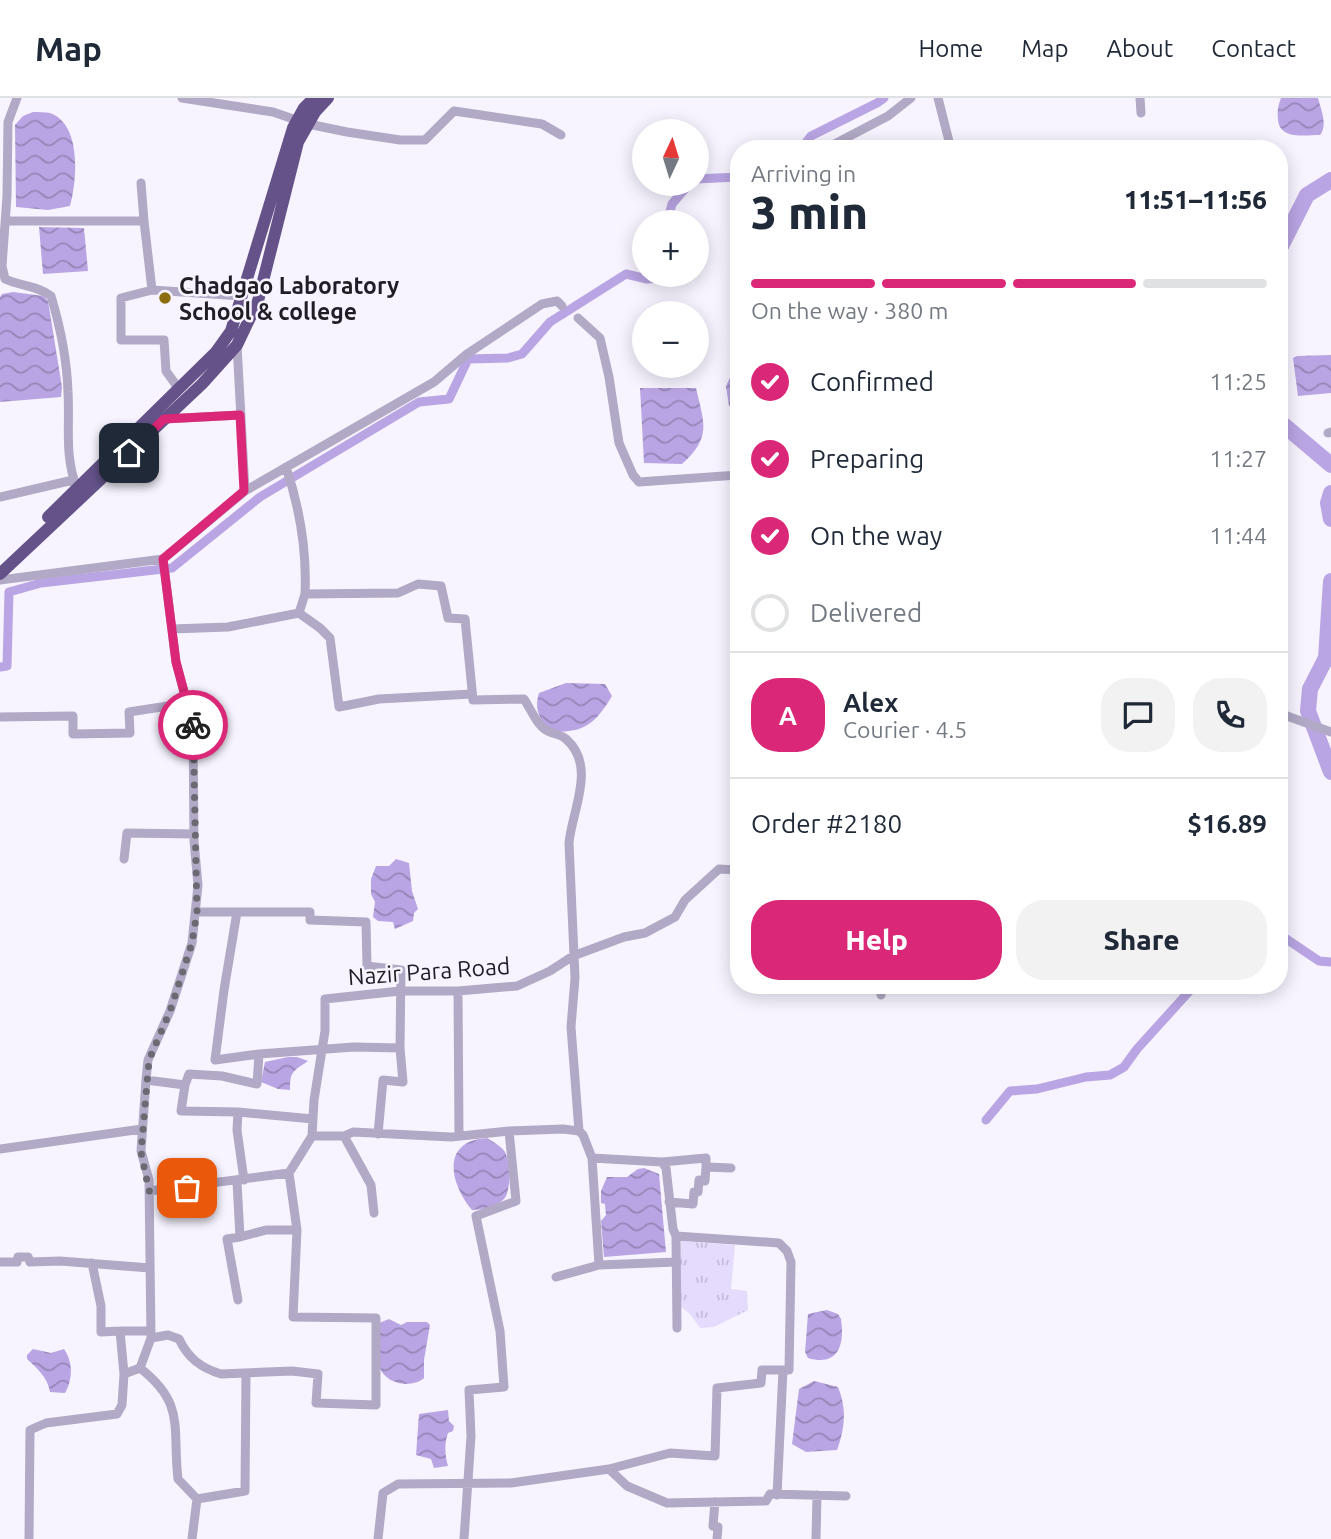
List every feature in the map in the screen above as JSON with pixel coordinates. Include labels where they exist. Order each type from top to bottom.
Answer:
[{"type":"highway","points":[[0,574],[202,384],[237,345],[258,301],[303,122],[314,98]]},
{"type":"highway","points":[[0,564],[75,485],[216,352],[231,331],[293,128],[315,112],[328,98]]},
{"type":"street","points":[[0,497],[75,485],[66,441],[68,393],[51,296],[44,290],[5,279],[2,266],[6,221],[8,122],[17,98]]},
{"type":"street","points":[[183,98],[273,112],[303,122],[416,141],[425,140],[454,111],[542,124],[561,135]]},
{"type":"street","points":[[842,140],[888,116],[911,98]]},
{"type":"street","points":[[938,98],[949,140]]},
{"type":"street","points":[[1140,98],[1141,113]]},
{"type":"street","points":[[141,183],[152,290]]},
{"type":"street","points":[[6,221],[144,221]]},
{"type":"street","points":[[179,389],[166,371],[164,340],[121,340],[121,298],[152,290],[242,296]]},
{"type":"street","points":[[0,580],[163,559],[244,491],[434,382],[467,354],[542,304],[557,301],[562,306]]},
{"type":"street","points":[[578,318],[600,338],[619,443],[633,475],[639,482],[730,476]]},
{"type":"street","points":[[237,345],[244,491]]},
{"type":"street","points":[[164,419],[240,415]]},
{"type":"street","points":[[286,467],[298,505],[306,564],[305,594],[299,613]]},
{"type":"street","points":[[140,1368],[151,1335],[149,1191],[141,1152],[146,1080],[149,1060],[170,1011],[192,943],[198,885],[194,834],[193,726],[176,662],[163,559]]},
{"type":"street","points":[[305,594],[398,593],[418,584],[441,586],[448,618],[465,619],[472,700],[524,699],[544,729],[565,737],[578,755],[582,789],[569,843],[575,978],[571,1027],[579,1131]]},
{"type":"street","points":[[172,629],[228,627],[299,613],[330,638],[339,706],[379,699],[472,694]]},
{"type":"street","points":[[0,717],[73,716],[73,734],[130,733],[129,712],[187,704]]},
{"type":"street","points":[[1288,716],[1331,732]]},
{"type":"street","points":[[124,859],[127,833],[194,834]]},
{"type":"street","name":"Nazir Para Road","points":[[289,1173],[312,1136],[325,999],[400,990],[458,991],[517,986],[550,971],[573,956],[624,937],[645,933],[674,917],[685,900],[719,869],[730,870]]},
{"type":"street","points":[[197,912],[310,912],[310,920],[366,922],[367,966],[401,970],[400,1048],[404,1082],[383,1080],[378,1134]]},
{"type":"street","points":[[237,912],[215,1060],[321,1049],[400,1048]]},
{"type":"street","points":[[458,991],[459,1135]]},
{"type":"street","points":[[259,1054],[257,1084],[222,1076],[189,1074],[181,1111],[238,1112],[313,1119]]},
{"type":"street","points":[[146,1080],[185,1085]]},
{"type":"street","points":[[238,1112],[240,1237]]},
{"type":"street","points":[[0,1149],[142,1129]]},
{"type":"street","points":[[464,1539],[471,1436],[468,1390],[505,1387],[500,1331],[476,1216],[516,1201],[509,1131]]},
{"type":"street","points":[[312,1136],[344,1136],[353,1132],[451,1137],[509,1131],[579,1131],[592,1158],[599,1265]]},
{"type":"street","points":[[344,1136],[371,1185],[374,1213]]},
{"type":"street","points":[[592,1158],[663,1162],[706,1158],[705,1181],[699,1180],[693,1204],[669,1202]]},
{"type":"street","points":[[663,1162],[676,1236],[677,1328]]},
{"type":"street","points":[[706,1167],[730,1168]]},
{"type":"street","points":[[92,1263],[101,1306],[101,1332],[168,1335],[179,1339],[187,1355],[221,1374],[304,1371],[318,1374],[316,1403],[376,1405],[376,1318],[293,1317],[297,1230],[289,1173],[149,1191]]},
{"type":"street","points":[[237,1300],[227,1239],[266,1230],[297,1230]]},
{"type":"street","points":[[378,1539],[383,1493],[398,1484],[467,1484],[549,1479],[609,1469],[670,1453],[715,1455],[717,1388],[761,1383],[762,1370],[789,1370],[791,1262],[787,1251],[779,1243],[676,1236]]},
{"type":"street","points":[[0,1262],[18,1262],[18,1257],[28,1257],[30,1262],[150,1268]]},
{"type":"street","points":[[556,1277],[599,1265],[677,1262]]},
{"type":"street","points":[[29,1539],[30,1430],[46,1423],[117,1414],[122,1405],[124,1374],[120,1331]]},
{"type":"street","points":[[140,1368],[162,1387],[171,1401],[174,1410],[177,1479],[197,1499]]},
{"type":"street","points":[[124,1374],[140,1368]]},
{"type":"street","points":[[777,1494],[783,1370]]},
{"type":"street","points":[[197,1499],[245,1491],[246,1373]]},
{"type":"street","points":[[609,1469],[627,1486],[667,1503],[766,1502],[770,1494],[846,1496]]},
{"type":"street","points":[[816,1539],[817,1495]]},
{"type":"street","points":[[192,1539],[197,1499]]},
{"type":"street","points":[[715,1503],[713,1526],[718,1527],[717,1539]]},
{"type":"green space","points":[[681,1241],[735,1245],[731,1289],[747,1291],[748,1310],[714,1327],[700,1328],[680,1306]]},
{"type":"water","points":[[1281,98],[1318,98],[1324,122],[1320,135],[1301,136],[1283,131],[1278,117]]},
{"type":"water","points":[[33,112],[50,113],[60,119],[68,129],[75,154],[70,206],[48,210],[16,207],[15,125],[23,116]]},
{"type":"water","points":[[39,227],[84,228],[88,271],[43,274]]},
{"type":"water","points":[[13,292],[44,296],[48,301],[62,387],[61,397],[0,402],[0,297]]},
{"type":"water","points":[[1331,355],[1331,393],[1298,396],[1293,358]]},
{"type":"water","points":[[730,377],[730,406],[729,406],[726,386]]},
{"type":"water","points":[[640,388],[696,388],[703,420],[702,437],[698,446],[682,464],[644,463]]},
{"type":"water","points":[[566,683],[605,684],[612,696],[600,714],[580,729],[549,731],[538,713],[539,693]]},
{"type":"water","points":[[396,859],[409,863],[412,891],[418,909],[414,913],[413,921],[395,929],[393,922],[378,921],[373,917],[375,902],[371,894],[371,879],[376,866],[389,866]]},
{"type":"water","points":[[288,1057],[308,1061],[293,1072],[290,1090],[278,1089],[261,1082],[265,1062]]},
{"type":"water","points":[[487,1138],[507,1156],[508,1191],[497,1204],[472,1210],[458,1188],[454,1165],[456,1155],[472,1141]]},
{"type":"water","points":[[644,1168],[659,1174],[666,1252],[604,1257],[601,1221],[606,1215],[605,1204],[601,1203],[601,1191],[607,1177],[627,1177]]},
{"type":"water","points":[[827,1310],[838,1314],[841,1319],[840,1345],[833,1356],[826,1359],[808,1358],[805,1352],[808,1314]]},
{"type":"water","points":[[389,1319],[401,1325],[407,1322],[427,1322],[430,1325],[424,1378],[418,1382],[397,1383],[381,1371],[378,1354],[379,1323]]},
{"type":"water","points":[[33,1349],[51,1353],[64,1349],[71,1371],[65,1393],[50,1392],[44,1378],[27,1359]]},
{"type":"water","points":[[814,1381],[838,1387],[841,1395],[844,1418],[837,1450],[806,1452],[792,1444],[799,1389]]},
{"type":"water","points":[[448,1410],[449,1421],[454,1426],[453,1431],[448,1433],[446,1442],[448,1466],[434,1468],[431,1459],[416,1455],[419,1414]]},
{"type":"waterway","points":[[808,140],[884,98]]},
{"type":"waterway","points":[[709,178],[730,177]]},
{"type":"waterway","points":[[1288,232],[1307,195],[1331,180]]},
{"type":"waterway","points":[[670,210],[679,196]]},
{"type":"waterway","points":[[0,667],[7,666],[9,592],[41,583],[172,568],[260,497],[419,402],[449,399],[468,359],[508,358],[522,354],[550,322],[626,274],[632,275]]},
{"type":"waterway","points":[[1288,429],[1331,465]]},
{"type":"waterway","points":[[1331,493],[1328,503],[1331,519]]},
{"type":"waterway","points":[[1331,581],[1326,658],[1310,689],[1308,711],[1331,772]]},
{"type":"waterway","points":[[1288,940],[1319,961],[1331,962]]},
{"type":"waterway","points":[[986,1120],[1010,1091],[1037,1089],[1086,1077],[1110,1075],[1124,1067],[1187,994]]},
{"type":"way so far","points":[[187,1188],[149,1191],[141,1152],[149,1060],[170,1011],[192,943],[197,912],[193,725]]},
{"type":"place","name":"Chadgao Laboratory School & college","points":[[165,298]]},
{"type":"route","points":[[129,453],[164,419],[240,415],[244,491],[163,559],[176,662],[193,725]]}]
